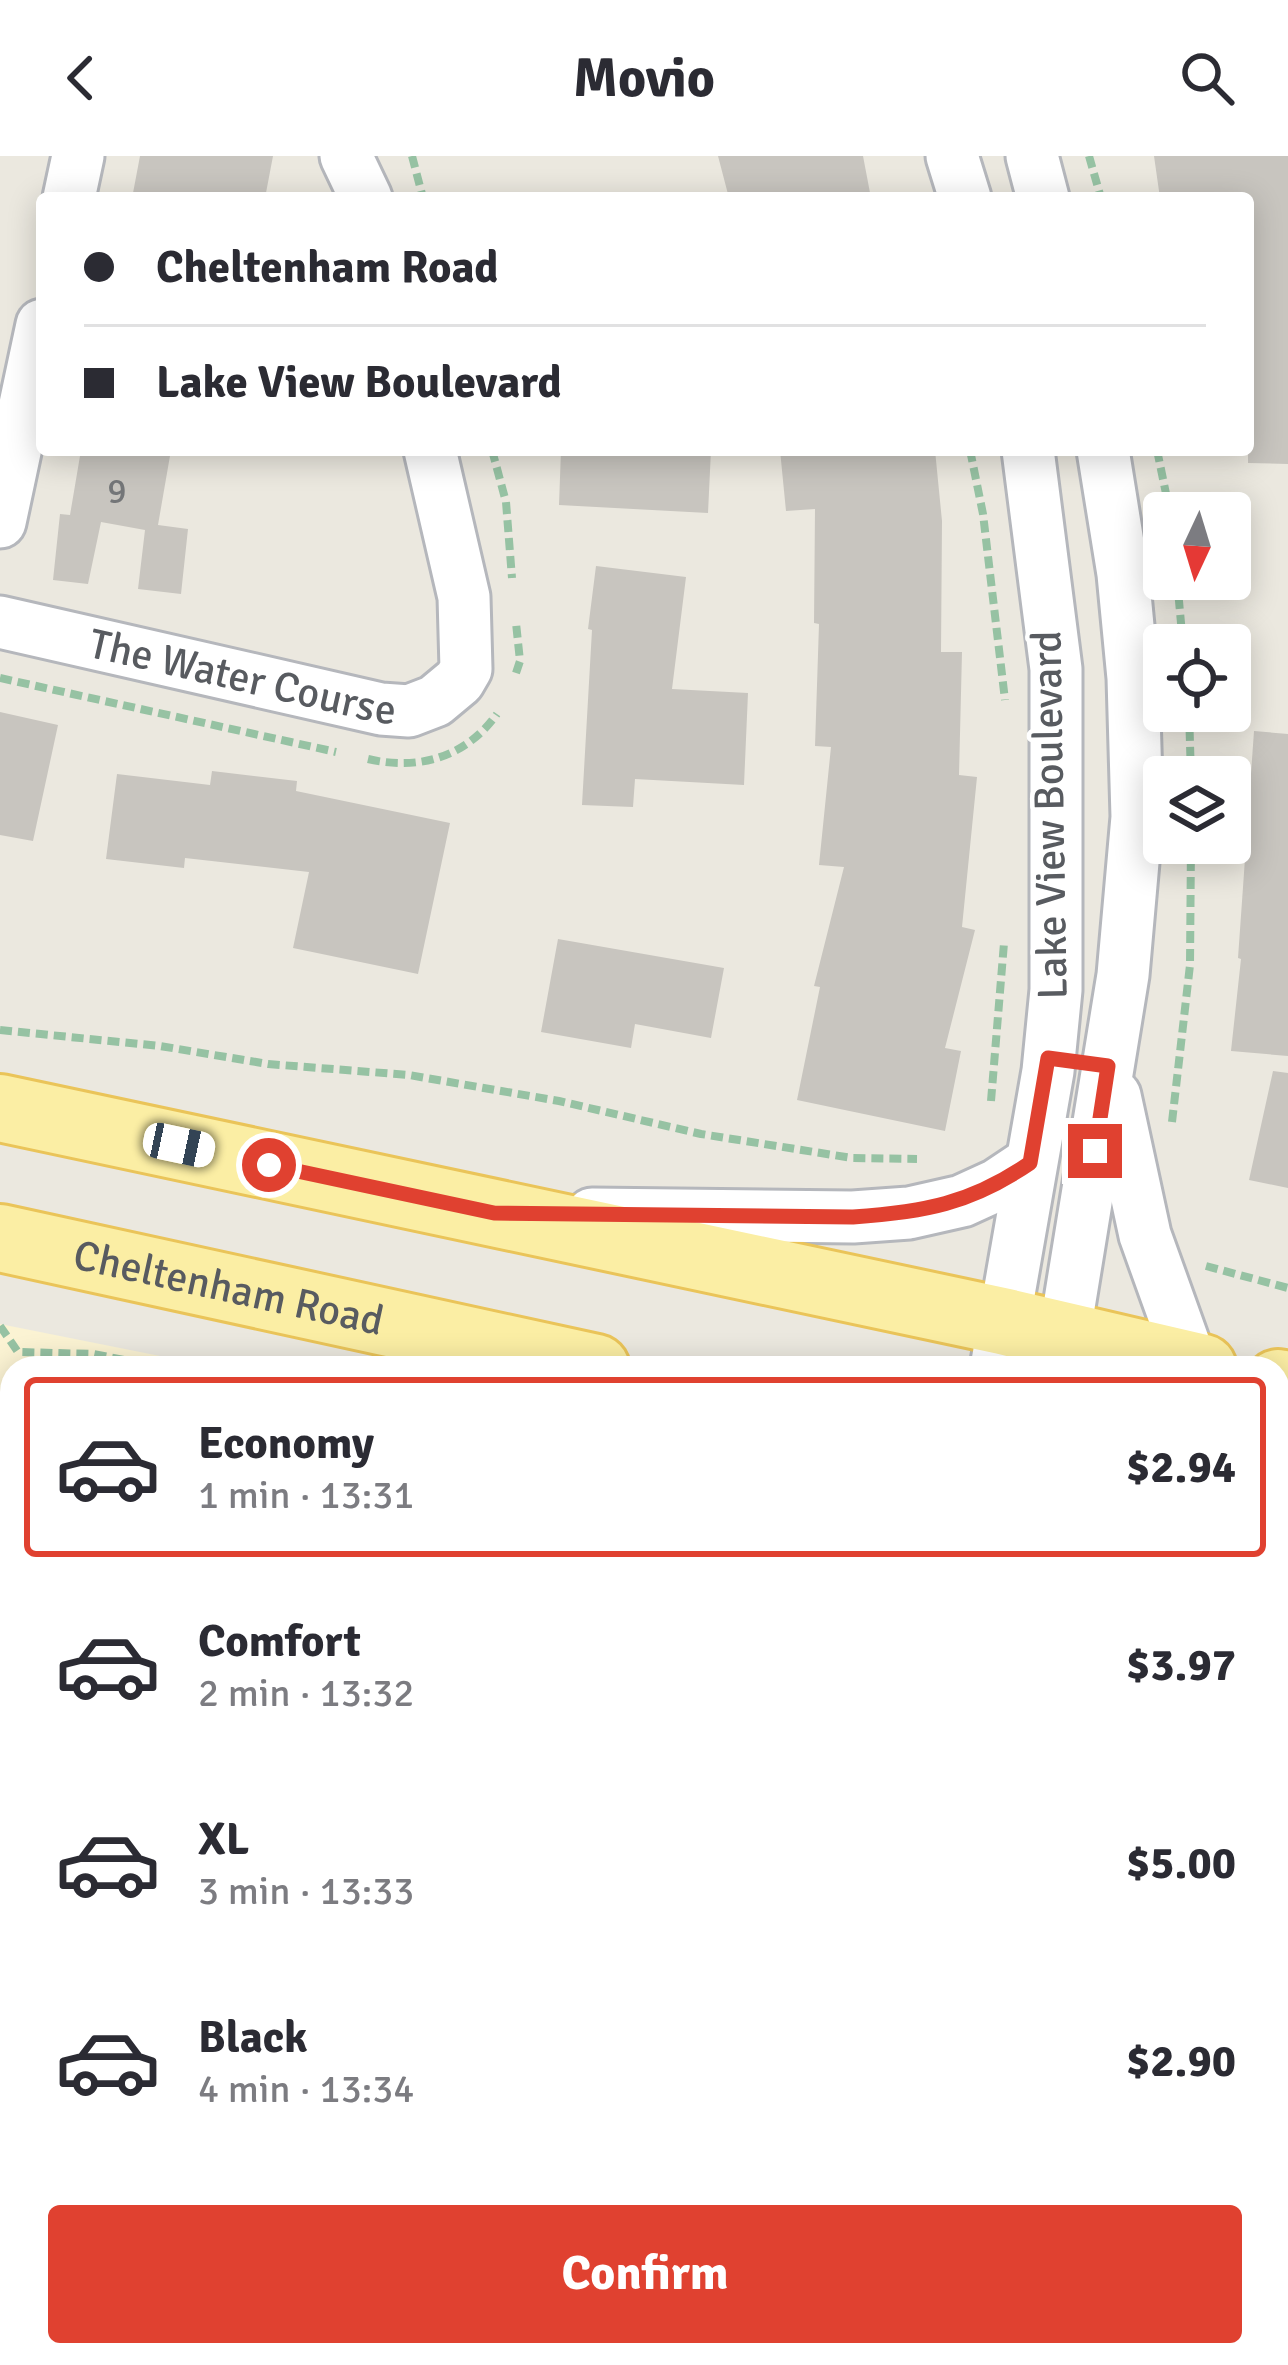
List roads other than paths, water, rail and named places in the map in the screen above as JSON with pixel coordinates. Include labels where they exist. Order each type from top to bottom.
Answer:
[{"type":"main road","points":[[0,1108],[494,1213],[1030,1348],[1100,1356]]},
{"type":"main road","name":"Cheltenham Road","points":[[0,1238],[541,1356]]},
{"type":"street","points":[[70,192],[78,156]]},
{"type":"street","points":[[346,156],[363,192]]},
{"type":"street","points":[[952,156],[963,192]]},
{"type":"street","points":[[1032,156],[1041,192]]},
{"type":"street","points":[[0,522],[36,353]]},
{"type":"street","name":"The Water Course","points":[[0,622],[381,710],[409,711],[422,706],[447,691],[466,670],[464,598],[431,456]]},
{"type":"street","name":"Lake View Boulevard","points":[[1029,456],[1056,669],[1058,913],[1048,1058],[1030,1163],[1030,1348]]},
{"type":"street","name":"Lake View Boulevard","points":[[1030,1348],[1108,1066],[1130,920],[1137,817],[1133,678],[1104,456]]},
{"type":"street","points":[[1048,1058],[1108,1066],[1145,1235],[1193,1356]]},
{"type":"street","points":[[494,1213],[853,1217],[909,1213],[962,1202],[1030,1163]]}]
